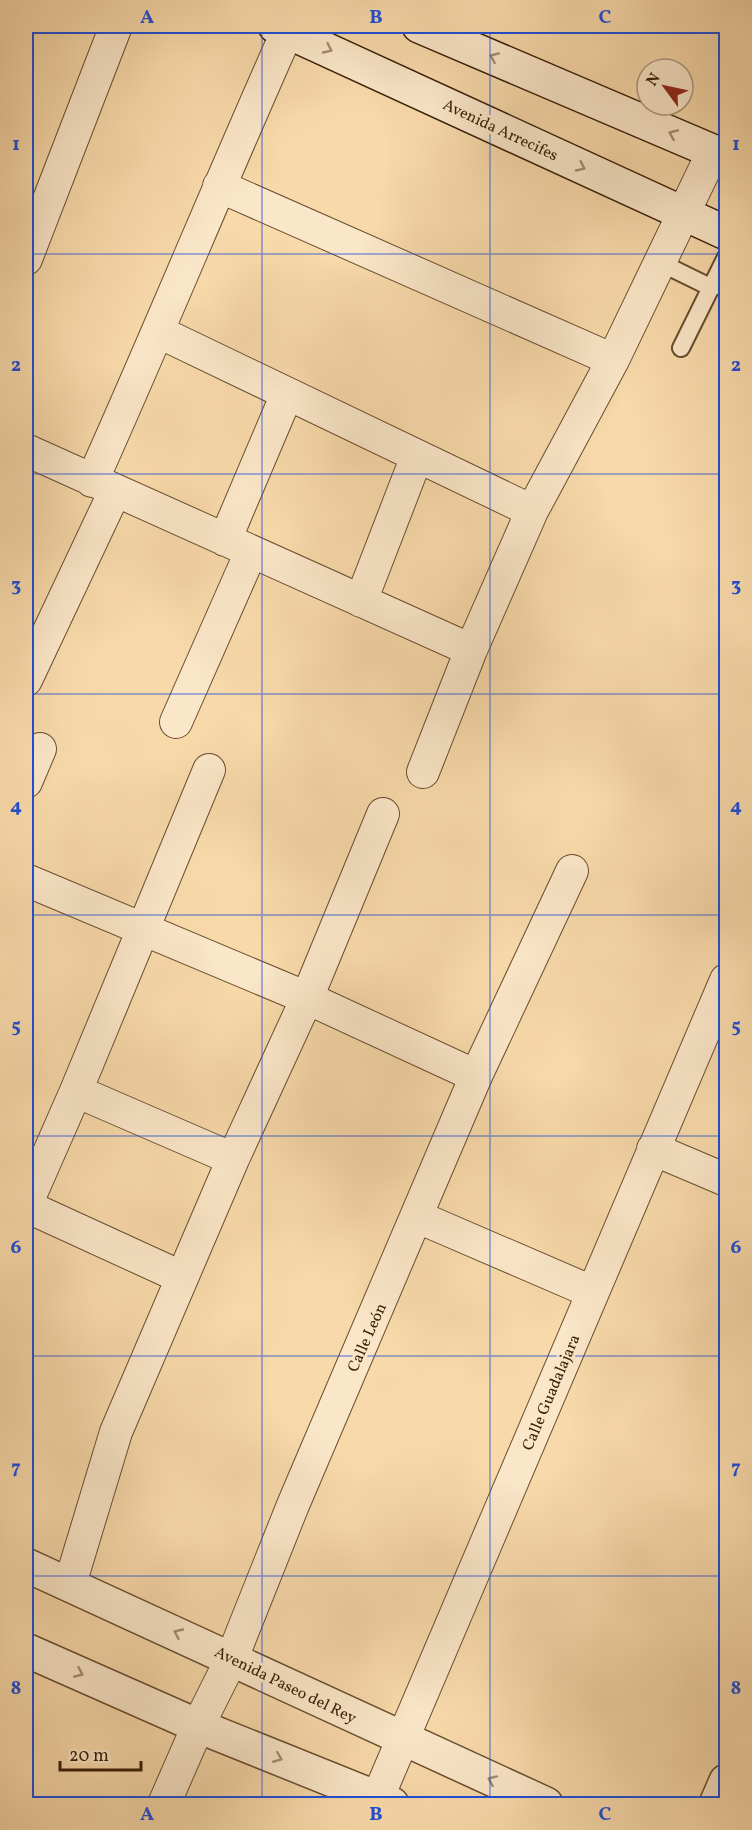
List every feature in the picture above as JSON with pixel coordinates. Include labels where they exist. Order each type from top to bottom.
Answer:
[{"type":"street","points":[[26,259],[116,26]]},
{"type":"street","points":[[419,26],[720,155],[685,215],[613,360],[532,511],[471,650],[423,772]]},
{"type":"street","points":[[26,680],[104,486],[159,332],[281,28]]},
{"type":"street","name":"Avenida Arrecifes","points":[[281,28],[726,233]]},
{"type":"street","points":[[219,186],[613,360]]},
{"type":"street","points":[[159,332],[532,511]]},
{"type":"street","points":[[176,722],[238,546],[287,394]]},
{"type":"street","points":[[26,450],[471,650]]},
{"type":"street","points":[[361,601],[417,456]]},
{"type":"street","points":[[26,782],[40,749]]},
{"type":"street","points":[[181,1277],[26,1205],[76,1091],[209,770]]},
{"type":"street","points":[[70,1584],[116,1432],[181,1277],[307,998],[383,814]]},
{"type":"street","name":"Calle León","points":[[164,1804],[198,1726],[232,1658],[293,1505],[477,1076],[572,871]]},
{"type":"street","points":[[26,880],[142,931],[307,998],[477,1076]]},
{"type":"street","name":"Calle Guadalajara","points":[[382,1803],[404,1741],[592,1292],[726,980]]},
{"type":"street","points":[[76,1091],[233,1159]]},
{"type":"street","points":[[653,1149],[726,1180]]},
{"type":"street","points":[[418,1217],[592,1292]]},
{"type":"street","name":"Avenida Paseo del Rey","points":[[26,1564],[232,1658],[404,1741],[546,1804]]},
{"type":"street","points":[[26,1650],[198,1726],[382,1803]]},
{"type":"street","points":[[716,1804],[726,1780]]},
{"type":"lane","points":[[681,348],[726,257]]},
{"type":"lane","points":[[661,264],[712,288]]}]
